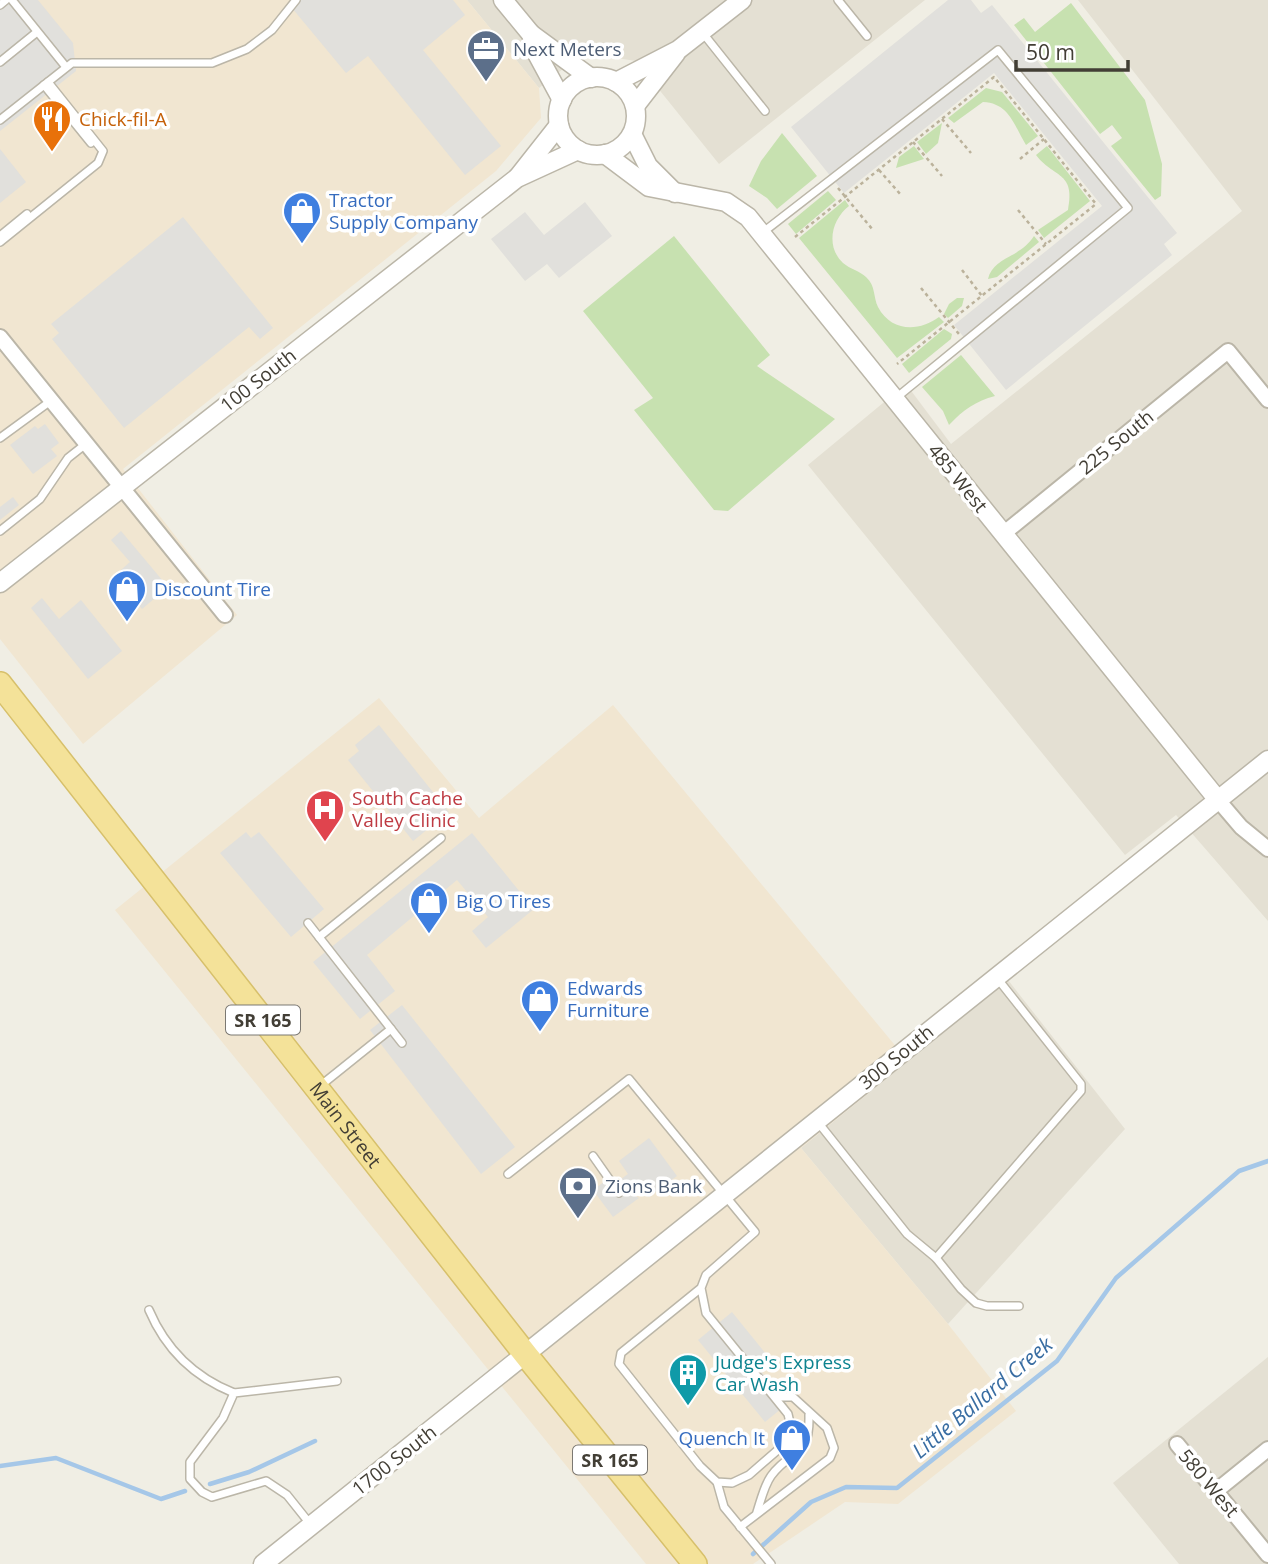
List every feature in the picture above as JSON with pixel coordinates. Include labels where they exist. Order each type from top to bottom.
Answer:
[{"type":"main road","name":"Main Street","points":[[0,684],[526,1355],[695,1564]]},
{"type":"street","points":[[504,0],[531,34],[591,78],[616,82],[631,96],[635,106],[632,134],[648,166],[674,193]]},
{"type":"street","points":[[616,82],[678,50],[742,0]]},
{"type":"street","points":[[531,34],[537,52],[562,100],[559,125],[570,144],[578,150],[605,155],[616,150],[632,134]]},
{"type":"street","points":[[635,106],[678,50]]},
{"type":"street","points":[[562,100],[579,82],[591,78]]},
{"type":"street","name":"100 South","points":[[517,178],[559,125]]},
{"type":"street","name":"100 South","points":[[0,583],[517,178],[578,150]]},
{"type":"street","name":"485 West","points":[[605,155],[649,187],[726,202],[748,218],[1217,800]]},
{"type":"street","points":[[0,337],[225,615]]},
{"type":"street","name":"225 South","points":[[1003,534],[1228,351],[1268,400]]},
{"type":"street","name":"300 South","points":[[526,1355],[723,1194],[1268,760]]},
{"type":"street","points":[[1217,800],[1241,827],[1268,849]]},
{"type":"street","name":"1700 South","points":[[263,1564],[526,1355]]},
{"type":"street","name":"580 West","points":[[1177,1444],[1268,1555]]},
{"type":"street","points":[[1216,1491],[1268,1449]]},
{"type":"lane","points":[[0,5],[6,0]]},
{"type":"lane","points":[[12,0],[66,67]]},
{"type":"lane","points":[[0,120],[72,63],[212,63],[247,49],[272,30],[296,0]]},
{"type":"lane","points":[[838,0],[867,36]]},
{"type":"lane","points":[[0,62],[37,32]]},
{"type":"lane","points":[[702,32],[765,111]]},
{"type":"lane","points":[[761,233],[998,50],[1128,208],[894,399]]},
{"type":"lane","points":[[0,236],[93,161],[98,152],[46,84]]},
{"type":"lane","points":[[0,243],[98,163],[103,151],[46,84]]},
{"type":"lane","points":[[0,438],[52,400]]},
{"type":"lane","points":[[0,531],[40,499],[68,458],[87,443]]},
{"type":"lane","points":[[319,937],[441,838]]},
{"type":"lane","points":[[308,923],[402,1043]]},
{"type":"lane","points":[[936,1258],[1081,1091],[1081,1084],[996,977]]},
{"type":"lane","points":[[317,1088],[391,1029]]},
{"type":"lane","points":[[508,1174],[629,1079],[755,1232],[706,1275],[701,1288],[621,1353],[619,1364],[700,1466],[717,1482],[724,1507],[771,1564]]},
{"type":"lane","points":[[816,1120],[906,1234],[936,1258],[976,1303],[987,1306],[1019,1306]]},
{"type":"lane","points":[[593,1156],[619,1193]]},
{"type":"lane","points":[[701,1288],[706,1313],[788,1413],[791,1427],[787,1442],[749,1475],[732,1483],[717,1482]]},
{"type":"lane","points":[[149,1310],[158,1332],[187,1366],[213,1384],[234,1393],[337,1381]]},
{"type":"lane","points":[[234,1393],[223,1419],[190,1462],[190,1479],[202,1492],[212,1497],[266,1481],[287,1495],[311,1526]]},
{"type":"lane","points":[[740,1527],[830,1458],[834,1448],[827,1428],[809,1415],[793,1397],[775,1397]]},
{"type":"lane","points":[[757,1512],[772,1475],[803,1448],[809,1436],[809,1415]]},
{"type":"path","points":[[795,237],[993,77],[1044,139],[1096,204],[897,364]]},
{"type":"path","points":[[942,119],[971,153]]},
{"type":"path","points":[[1020,159],[1044,139]]},
{"type":"path","points":[[913,142],[942,176]]},
{"type":"path","points":[[879,170],[901,195]]},
{"type":"path","points":[[836,186],[873,230]]},
{"type":"path","points":[[1018,210],[1046,244]]},
{"type":"path","points":[[962,270],[982,296]]},
{"type":"path","points":[[921,288],[959,334]]},
{"type":"shaded area","points":[[0,0],[467,0],[539,88],[541,118],[496,171],[123,469],[237,615],[83,744],[0,639]]},
{"type":"shaded area","points":[[0,0],[38,0],[73,43],[76,71],[0,131]]},
{"type":"shaded area","points":[[301,0],[453,0],[465,15],[423,50],[501,146],[465,175],[368,56],[346,73],[292,8]]},
{"type":"shaded area","points":[[467,0],[925,0],[719,164],[636,61],[583,53],[539,88]]},
{"type":"shaded area","points":[[948,0],[971,0],[981,13],[992,5],[1177,233],[1164,244],[1172,255],[1006,390],[954,325],[1102,206],[994,73],[844,193],[791,127]]},
{"type":"shaded area","points":[[1078,0],[1268,0],[1268,921],[1176,815],[1125,855],[808,465],[906,384],[951,444],[1242,211]]},
{"type":"shaded area","points":[[0,149],[26,182],[0,203]]},
{"type":"shaded area","points":[[585,202],[612,236],[559,278],[547,264],[525,281],[491,239],[525,212],[544,235]]},
{"type":"shaded area","points":[[183,217],[273,328],[260,339],[249,327],[124,428],[52,339],[59,333],[51,324]]},
{"type":"shaded area","points":[[45,424],[59,443],[51,449],[57,456],[33,474],[10,445],[35,426],[38,429]]},
{"type":"shaded area","points":[[13,497],[19,505],[0,520],[0,507]]},
{"type":"shaded area","points":[[121,531],[168,587],[142,609],[114,576],[130,562],[111,540]]},
{"type":"shaded area","points":[[42,598],[59,619],[81,600],[122,651],[88,679],[31,608]]},
{"type":"shaded area","points":[[379,698],[479,818],[613,705],[908,1061],[801,1148],[948,1324],[1016,1411],[898,1504],[845,1502],[753,1564],[646,1564],[115,910]]},
{"type":"shaded area","points":[[379,725],[449,812],[413,841],[348,760],[359,751],[355,745]]},
{"type":"shaded area","points":[[246,832],[251,838],[259,832],[324,909],[291,937],[220,853]]},
{"type":"shaded area","points":[[472,833],[534,909],[486,948],[472,931],[488,917],[457,880],[367,955],[395,991],[360,1019],[313,962]]},
{"type":"shaded area","points":[[1008,980],[1125,1129],[948,1324],[801,1148]]},
{"type":"shaded area","points":[[402,1005],[515,1147],[481,1174],[370,1030]]},
{"type":"shaded area","points":[[649,1138],[677,1176],[649,1197],[637,1189],[631,1194],[639,1198],[613,1217],[593,1190],[612,1176],[617,1182],[628,1174],[619,1161]]},
{"type":"shaded area","points":[[732,1312],[771,1360],[760,1370],[787,1404],[765,1422],[698,1340]]},
{"type":"shaded area","points":[[1268,1357],[1268,1564],[1179,1564],[1113,1483]]},
{"type":"green space","points":[[1071,3],[1145,100],[1162,164],[1161,196],[1155,200],[1111,146],[1122,138],[1112,125],[1100,134],[1014,25],[1024,18],[1035,32]]},
{"type":"green space","points":[[986,88],[1002,92],[1038,136],[1026,145],[1010,116],[992,103],[983,102],[954,123],[948,118]]},
{"type":"green space","points":[[942,123],[938,143],[926,154],[917,142]]},
{"type":"green space","points":[[782,133],[817,176],[777,209],[767,198],[749,186],[761,161]]},
{"type":"green space","points":[[914,146],[924,159],[896,168],[899,157]]},
{"type":"green space","points":[[1047,146],[1090,201],[1044,238],[1038,230],[1068,210],[1070,197],[1066,182],[1036,155]]},
{"type":"green space","points":[[828,191],[836,200],[796,234],[788,224]]},
{"type":"green space","points":[[845,200],[849,206],[835,225],[834,249],[843,263],[869,280],[878,307],[884,315],[890,321],[906,327],[923,325],[939,317],[944,322],[897,358],[799,238]]},
{"type":"green space","points":[[674,236],[770,355],[757,366],[835,419],[728,511],[714,510],[634,410],[653,398],[583,311]]},
{"type":"green space","points":[[1034,236],[1039,242],[997,277],[988,279],[995,266],[1022,249]]},
{"type":"green space","points":[[957,298],[964,298],[962,306],[948,318],[944,314],[949,304]]},
{"type":"green space","points":[[944,329],[952,334],[951,339],[909,373],[902,364]]},
{"type":"green space","points":[[961,355],[995,396],[970,407],[949,425],[943,411],[922,387]]},
{"type":"waterway","name":"Little Ballard Creek","points":[[753,1554],[811,1502],[846,1487],[897,1488],[1057,1361],[1116,1278],[1239,1171],[1268,1161]]},
{"type":"waterway","name":"Little Ballard Creek","points":[[210,1484],[249,1472],[315,1441]]},
{"type":"waterway","name":"Little Ballard Creek","points":[[0,1466],[56,1458],[161,1499],[185,1491]]},
{"type":"place","name":"Next Meters","points":[[486,83]]},
{"type":"place","name":"Chick-fil-A","points":[[52,153]]},
{"type":"place","name":"Tractor Supply Company","points":[[302,245]]},
{"type":"place","name":"Discount Tire","points":[[127,623]]},
{"type":"place","name":"South Cache Valley Clinic","points":[[325,843]]},
{"type":"place","name":"Big O Tires","points":[[429,935]]},
{"type":"place","name":"Edwards Furniture","points":[[540,1033]]},
{"type":"place","name":"Zions Bank","points":[[578,1220]]},
{"type":"place","name":"Judge's Express Car Wash","points":[[688,1407]]},
{"type":"place","name":"Quench It","points":[[792,1472]]}]
